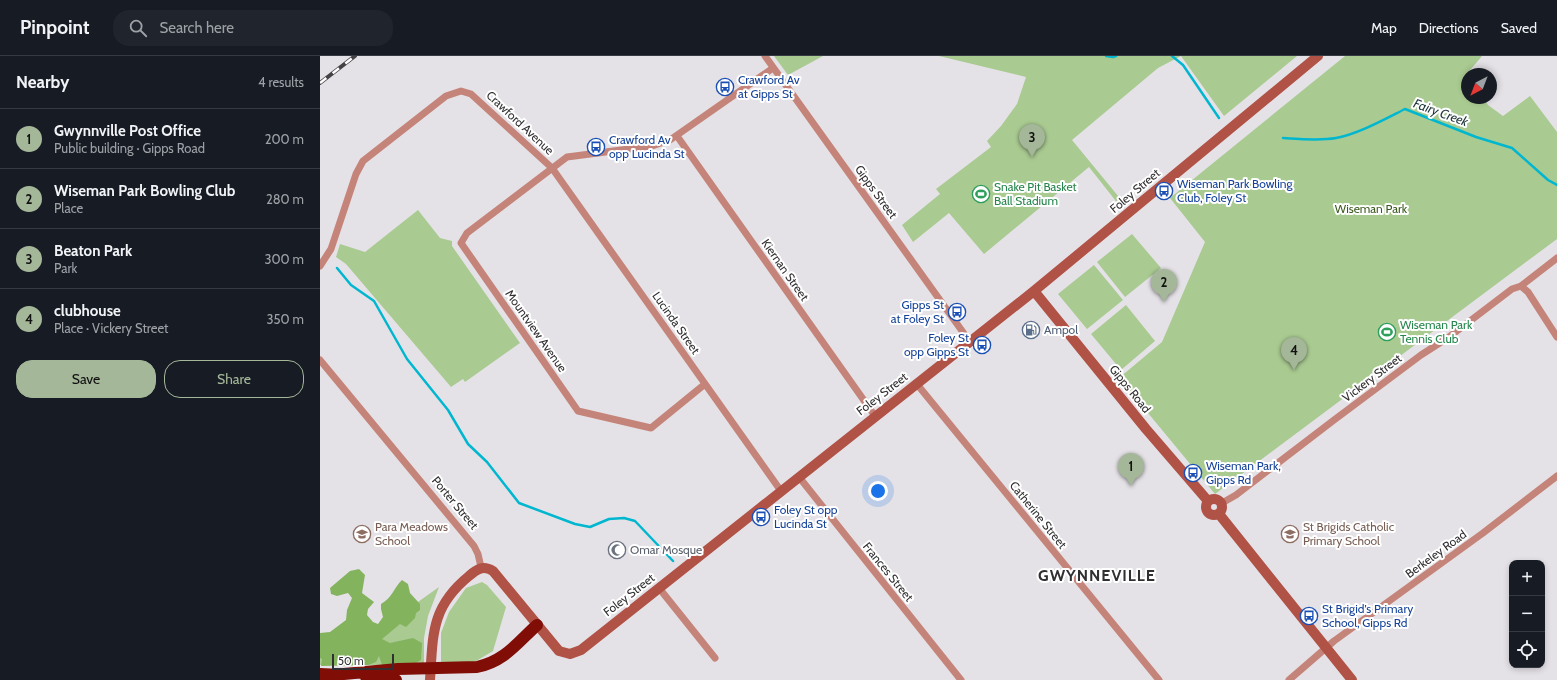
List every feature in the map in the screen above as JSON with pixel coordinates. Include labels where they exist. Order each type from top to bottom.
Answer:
[{"type":"highway","points":[[333,675],[398,669],[477,667],[487,665],[504,656],[537,625]]},
{"type":"highway","points":[[320,674],[396,680]]},
{"type":"main road","name":"Foley Street","points":[[537,625],[559,651],[570,654],[581,650],[1034,291],[1318,56]]},
{"type":"main road","name":"Gipps Road","points":[[1034,291],[1141,423],[1208,501],[1206,506],[1207,512],[1214,515],[1219,514],[1352,680]]},
{"type":"main road","points":[[1208,501],[1215,499],[1222,503],[1222,510],[1219,514]]},
{"type":"main road","points":[[430,680],[435,625],[444,603],[460,583],[481,567],[489,569],[496,575],[537,625]]},
{"type":"street","name":"Gipps Street","points":[[765,56],[970,342]]},
{"type":"street","name":"Crawford Avenue","points":[[320,266],[331,249],[356,174],[363,161],[450,94],[461,91],[471,94],[552,168],[567,157],[652,146],[665,142],[677,136],[774,68]]},
{"type":"street","name":"Kiernan Street","points":[[677,136],[875,416]]},
{"type":"street","name":"Lucinda Street","points":[[552,168],[781,491]]},
{"type":"street","name":"Mountview Avenue","points":[[552,168],[467,232],[461,243],[578,411],[651,428],[706,384]]},
{"type":"street","name":"Vickery Street","points":[[1222,503],[1236,495],[1421,355],[1449,337],[1512,289],[1521,286],[1557,258]]},
{"type":"street","points":[[1521,286],[1528,292],[1557,337]]},
{"type":"street","name":"Porter Street","points":[[320,360],[474,546],[478,554],[481,567]]},
{"type":"street","name":"Catherine Street","points":[[916,383],[1159,680]]},
{"type":"street","name":"Berkeley Road","points":[[1326,648],[1483,533],[1557,476]]},
{"type":"street","name":"Frances Street","points":[[798,477],[961,680]]},
{"type":"street","points":[[659,588],[715,658]]},
{"type":"street","points":[[1289,680],[1326,648]]},
{"type":"green space","points":[[774,56],[823,56],[788,75]]},
{"type":"green space","points":[[939,56],[1181,56],[1158,68],[1072,140],[1123,202],[1119,205],[1089,167],[984,254],[949,213],[913,242],[902,225],[940,194],[936,189],[991,147],[987,141],[1001,126],[1017,104],[1026,77]]},
{"type":"green space","points":[[1181,56],[1297,56],[1224,116]]},
{"type":"green space","name":"Wiseman Park","points":[[1345,56],[1482,56],[1472,68],[1461,68],[1461,104],[1487,104],[1503,116],[1530,96],[1557,132],[1557,239],[1215,494],[1119,378],[1162,342],[1205,242],[1170,198]]},
{"type":"green space","points":[[418,210],[440,238],[452,241],[452,246],[520,343],[465,382],[463,379],[451,387],[346,264],[336,257],[340,244],[365,252]]},
{"type":"green space","points":[[1132,234],[1161,268],[1125,297],[1097,262]]},
{"type":"green space","points":[[1094,265],[1123,300],[1087,329],[1058,294]]},
{"type":"green space","points":[[1126,305],[1155,341],[1121,370],[1091,334]]},
{"type":"green space","points":[[359,569],[365,575],[362,593],[374,602],[368,609],[367,615],[373,622],[378,624],[383,617],[381,604],[388,599],[402,580],[408,584],[410,593],[420,604],[420,610],[416,613],[415,618],[406,627],[400,624],[382,639],[390,643],[413,638],[422,643],[421,660],[412,665],[382,665],[379,656],[376,662],[368,665],[321,666],[322,659],[320,658],[320,633],[330,632],[346,620],[347,610],[352,598],[348,593],[337,596],[331,594],[330,588],[350,571]]},
{"type":"green space","points":[[482,582],[487,585],[506,607],[493,651],[471,664],[441,667],[441,633],[449,612],[466,588]]},
{"type":"green space","points":[[439,587],[428,616],[424,638],[424,665],[320,665],[320,644],[366,639]]},
{"type":"waterway","name":"Fairy Creek","points":[[1106,56],[1116,56]]},
{"type":"waterway","name":"Fairy Creek","points":[[1172,56],[1183,65],[1219,118]]},
{"type":"waterway","name":"Fairy Creek","points":[[1283,138],[1310,140],[1336,138],[1371,126],[1405,109],[1476,137],[1512,148],[1548,180],[1557,185]]},
{"type":"waterway","points":[[337,268],[351,285],[374,301],[407,359],[448,410],[468,444],[487,462],[519,503],[575,524],[590,527],[609,519],[624,518],[635,521],[673,561]]},
{"type":"railway","points":[[320,83],[355,56]]},
{"type":"place","name":"Crawford Av at Gipps St","points":[[725,87]]},
{"type":"place","name":"Crawford Av opp Lucinda St","points":[[596,147]]},
{"type":"place","name":"Beaton Park","points":[[1032,157]]},
{"type":"place","name":"Wiseman Park Bowling Club, Foley St","points":[[1164,191]]},
{"type":"place","name":"Snake Pit Basket Ball Stadium","points":[[981,194]]},
{"type":"place","name":"Wiseman Park Bowling Club","points":[[1164,302]]},
{"type":"place","name":"Gipps St at Foley St","points":[[957,312]]},
{"type":"place","name":"Ampol","points":[[1031,330]]},
{"type":"place","name":"Wiseman Park Tennis Club","points":[[1387,332]]},
{"type":"place","name":"Foley St opp Gipps St","points":[[982,345]]},
{"type":"place","name":"clubhouse","points":[[1294,370]]},
{"type":"place","name":"Wiseman Park, Gipps Rd","points":[[1193,473]]},
{"type":"place","name":"Gwynnville Post Office","points":[[1131,486]]},
{"type":"place","name":"Foley St opp Lucinda St","points":[[761,517]]},
{"type":"place","name":"Para Meadows School","points":[[362,534]]},
{"type":"place","name":"St Brigids Catholic Primary School","points":[[1290,534]]},
{"type":"place","name":"Omar Mosque","points":[[617,550]]},
{"type":"place","name":"St Brigid's Primary School, Gipps Rd","points":[[1309,616]]},
{"type":"district","name":"GWYNNEVILLE","points":[[1097,575]]}]
